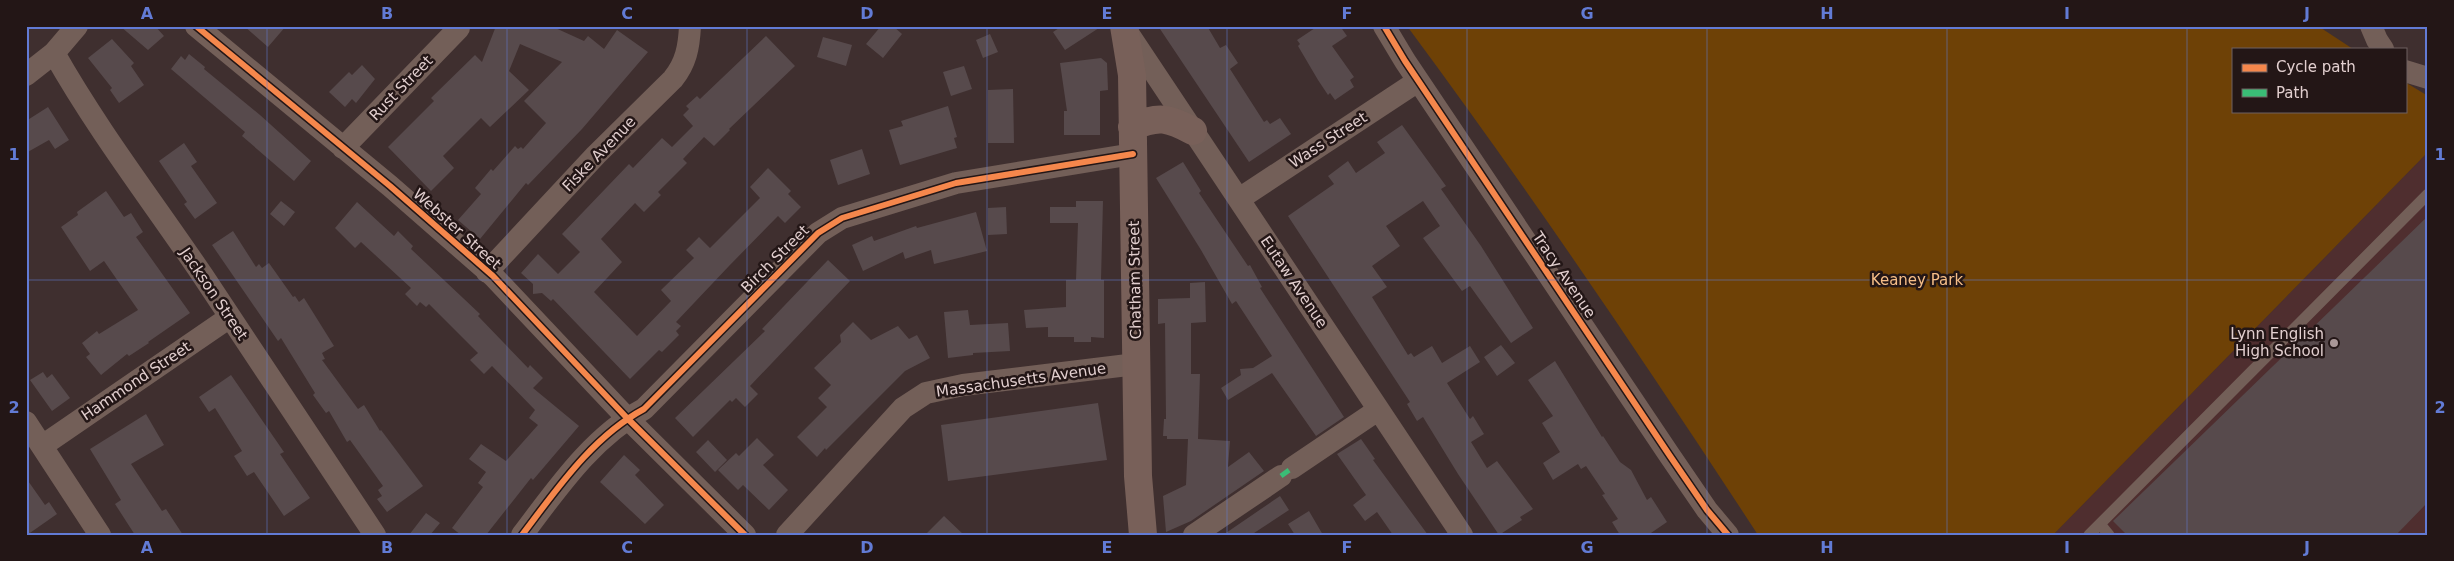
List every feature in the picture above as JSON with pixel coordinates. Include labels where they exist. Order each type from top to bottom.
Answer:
[{"type":"main road","name":"Chatham Street","points":[[1125,28],[1132,75],[1138,476],[1143,535]]},
{"type":"main road","points":[[1132,127],[1149,120],[1172,120],[1193,130]]},
{"type":"street","name":"Webster Street","points":[[196,26],[420,212],[487,272],[627,418],[745,535]]},
{"type":"street","name":"Fiske Avenue","points":[[487,272],[596,155],[674,80],[685,60],[690,26]]},
{"type":"street","name":"Tracy Avenue","points":[[1384,26],[1418,81],[1690,486],[1728,535]]},
{"type":"street","points":[[2371,26],[2382,48]]},
{"type":"street","points":[[26,75],[54,53],[75,27]]},
{"type":"street","name":"Rust Street","points":[[343,148],[458,28]]},
{"type":"street","name":"Eutaw Avenue","points":[[1125,28],[1462,535]]},
{"type":"street","name":"Jackson Street","points":[[54,53],[67,77],[375,535]]},
{"type":"street","points":[[2406,71],[2428,78]]},
{"type":"street","name":"Wass Street","points":[[1239,199],[1418,81]]},
{"type":"street","name":"Birch Street","points":[[522,535],[568,476],[612,429],[644,409],[818,233],[842,218],[956,184],[1133,154]]},
{"type":"street","name":"Hammond Street","points":[[42,446],[230,317]]},
{"type":"street","name":"Massachusetts Avenue","points":[[787,535],[903,408],[926,393],[963,385],[1136,364]]},
{"type":"street","points":[[1194,535],[1378,410]]},
{"type":"street","points":[[26,422],[100,535]]},
{"type":"lane","points":[[2089,535],[2428,194]]},
{"type":"lane","points":[[2100,524],[2109,535]]},
{"type":"shaded area","name":"Lynn English High School","points":[[2428,152],[2428,535],[2053,535]]},
{"type":"green space","name":"Keaney Park","points":[[1407,26],[2318,26],[2351,48],[2232,48],[2232,112],[2406,112],[2406,83],[2428,96],[2428,152],[2053,535],[1758,535],[1586,278],[1453,88]]},
{"type":"building","points":[[120,26],[155,26],[164,36],[148,50]]},
{"type":"building","points":[[244,26],[286,26],[268,47]]},
{"type":"building","points":[[496,26],[551,26],[584,41],[588,36],[604,49],[617,30],[648,52],[582,129],[528,185],[526,183],[480,239],[458,220],[481,194],[475,188],[491,169],[493,171],[515,146],[518,149],[521,147],[523,149],[546,123],[524,101],[562,62],[520,44],[509,71],[529,90],[490,127],[481,118],[443,156],[454,168],[431,191],[388,147],[434,101],[431,98],[475,55],[482,62]]},
{"type":"building","points":[[881,26],[893,26],[902,34],[883,58],[866,44]]},
{"type":"building","points":[[1062,26],[1102,26],[1065,50],[1053,32]]},
{"type":"building","points":[[1158,26],[1207,26],[1220,48],[1226,45],[1238,63],[1230,69],[1264,122],[1267,120],[1270,124],[1280,118],[1291,134],[1249,162]]},
{"type":"building","points":[[1318,26],[1340,26],[1347,36],[1332,46],[1354,77],[1350,80],[1354,87],[1335,100],[1330,93],[1328,95],[1298,46],[1300,44],[1297,40]]},
{"type":"building","points":[[990,34],[998,52],[983,58],[976,40]]},
{"type":"building","points":[[766,36],[795,66],[729,129],[714,146],[704,137],[683,159],[687,163],[658,192],[661,195],[644,212],[635,203],[601,239],[622,262],[594,292],[637,336],[671,301],[661,290],[694,258],[686,250],[699,237],[710,248],[760,198],[750,187],[768,168],[791,191],[788,194],[801,207],[785,223],[778,216],[676,322],[681,326],[676,331],[679,335],[662,352],[659,350],[630,379],[553,299],[551,301],[542,293],[533,294],[533,284],[521,273],[538,254],[558,274],[580,252],[562,234],[629,164],[633,168],[662,138],[672,147],[693,126],[683,115],[689,109],[686,106],[697,96],[700,99]]},
{"type":"building","points":[[823,37],[852,45],[846,66],[817,57]]},
{"type":"building","points":[[112,39],[134,63],[131,66],[144,85],[119,103],[110,90],[112,88],[88,58]]},
{"type":"building","points":[[189,54],[311,161],[294,181],[242,136],[245,132],[171,69],[181,56],[185,60]]},
{"type":"building","points":[[1101,58],[1107,63],[1108,90],[1100,91],[1100,135],[1064,135],[1064,111],[1067,111],[1060,63]]},
{"type":"building","points":[[362,65],[375,79],[356,103],[352,99],[345,107],[329,92],[349,72],[352,75]]},
{"type":"building","points":[[964,66],[972,89],[951,96],[943,72]]},
{"type":"building","points":[[1013,89],[1014,143],[988,143],[988,90]]},
{"type":"building","points":[[948,106],[957,137],[954,138],[957,148],[900,165],[889,130],[903,126],[901,121]]},
{"type":"building","points":[[48,107],[69,140],[55,149],[49,140],[26,153],[26,121]]},
{"type":"building","points":[[1402,125],[1446,186],[1441,189],[1481,246],[1533,328],[1511,343],[1470,286],[1462,291],[1423,238],[1440,226],[1423,201],[1386,226],[1400,246],[1372,266],[1387,287],[1372,297],[1408,355],[1411,353],[1414,357],[1432,346],[1442,363],[1470,346],[1480,362],[1447,383],[1470,419],[1473,416],[1484,434],[1471,442],[1487,468],[1497,461],[1533,509],[1520,517],[1522,520],[1499,535],[1423,417],[1417,421],[1407,404],[1410,402],[1288,216],[1334,184],[1328,176],[1348,161],[1356,173],[1385,153],[1377,142]]},
{"type":"building","points":[[184,143],[197,162],[191,166],[217,203],[195,219],[184,204],[187,202],[159,161]]},
{"type":"building","points":[[862,149],[870,174],[838,185],[830,160]]},
{"type":"building","points":[[1183,162],[1201,191],[1199,193],[1248,266],[1250,265],[1262,287],[1260,288],[1344,417],[1316,436],[1272,373],[1228,400],[1221,388],[1241,375],[1240,369],[1253,368],[1272,356],[1236,301],[1232,304],[1156,178]]},
{"type":"building","points":[[106,191],[124,217],[131,213],[143,232],[136,237],[190,313],[149,343],[129,356],[127,354],[101,375],[86,357],[90,354],[82,343],[97,331],[99,334],[138,310],[104,261],[90,271],[61,227],[78,215],[77,212]]},
{"type":"building","points":[[281,201],[295,212],[284,226],[270,214]]},
{"type":"building","points":[[1076,201],[1103,201],[1101,280],[1104,280],[1104,338],[1091,337],[1091,342],[1074,342],[1074,337],[1048,337],[1048,327],[1026,328],[1024,310],[1066,307],[1066,280],[1076,280],[1078,223],[1050,223],[1050,207],[1076,207]]},
{"type":"building","points":[[357,202],[394,236],[398,231],[413,246],[411,249],[480,314],[478,316],[528,368],[530,365],[543,378],[533,388],[579,426],[533,480],[531,478],[486,535],[461,535],[452,528],[483,487],[478,483],[486,472],[469,459],[481,444],[506,461],[538,425],[529,418],[535,410],[492,366],[484,374],[470,360],[478,353],[429,304],[426,307],[420,302],[417,306],[405,294],[411,288],[361,242],[355,248],[335,228]]},
{"type":"building","points":[[1006,207],[1007,234],[988,235],[988,208]]},
{"type":"building","points":[[976,212],[987,251],[934,264],[931,250],[905,259],[903,252],[863,271],[852,245],[872,236],[874,241],[916,226],[917,228]]},
{"type":"building","name":"Lynn English High School","points":[[2428,216],[2428,502],[2396,535],[2127,535],[2113,521]]},
{"type":"building","points":[[233,231],[256,267],[259,264],[262,268],[269,263],[293,297],[295,296],[299,302],[304,298],[334,346],[322,353],[325,359],[322,360],[358,409],[364,405],[380,431],[423,486],[387,512],[377,499],[382,496],[378,490],[383,486],[350,440],[347,442],[329,411],[326,413],[313,395],[315,393],[281,338],[278,341],[212,245]]},
{"type":"building","points":[[828,260],[850,281],[750,386],[758,394],[745,407],[736,398],[732,402],[730,400],[693,437],[675,418],[765,331],[762,329]]},
{"type":"building","points":[[1205,282],[1206,322],[1191,323],[1191,374],[1200,374],[1198,439],[1230,441],[1228,467],[1249,452],[1264,471],[1191,521],[1166,532],[1163,496],[1186,485],[1188,439],[1167,439],[1167,436],[1163,436],[1164,419],[1166,419],[1165,323],[1158,324],[1158,299],[1190,298],[1190,283]]},
{"type":"building","points":[[968,310],[970,325],[1008,323],[1010,351],[973,353],[973,355],[948,358],[944,312]]},
{"type":"building","points":[[853,322],[871,340],[898,326],[909,339],[917,335],[930,358],[905,371],[817,457],[797,437],[827,407],[818,398],[831,385],[814,368],[841,342],[840,335]]},
{"type":"building","points":[[1501,345],[1515,363],[1497,376],[1484,357]]},
{"type":"building","points":[[1555,361],[1602,437],[1620,462],[1631,470],[1647,500],[1651,497],[1667,522],[1648,535],[1620,535],[1612,522],[1618,519],[1602,495],[1605,494],[1586,466],[1581,469],[1578,464],[1553,480],[1543,463],[1560,452],[1542,423],[1553,416],[1528,380]]},
{"type":"building","points":[[43,372],[47,378],[52,374],[70,398],[52,411],[30,380]]},
{"type":"building","points":[[231,375],[284,452],[280,454],[310,498],[284,516],[254,472],[247,476],[234,456],[242,451],[215,408],[209,412],[199,397]]},
{"type":"building","points":[[1098,403],[1107,460],[948,481],[941,425]]},
{"type":"building","points":[[146,414],[164,445],[131,464],[162,511],[166,509],[183,535],[135,535],[115,504],[121,500],[90,449]]},
{"type":"building","points":[[757,438],[774,455],[763,465],[788,490],[769,510],[743,485],[738,490],[718,470],[736,453],[739,456]]},
{"type":"building","points":[[1361,439],[1375,459],[1373,460],[1428,535],[1393,535],[1377,512],[1365,521],[1353,505],[1366,495],[1337,454]]},
{"type":"building","points":[[708,440],[727,460],[715,472],[696,452]]},
{"type":"building","points":[[624,455],[640,470],[635,475],[664,505],[645,524],[600,482]]},
{"type":"building","points":[[26,478],[45,505],[49,502],[57,514],[27,535]]},
{"type":"building","points":[[1280,496],[1289,510],[1251,535],[1223,535]]},
{"type":"building","points":[[1309,511],[1323,535],[1295,535],[1288,524]]},
{"type":"building","points":[[426,513],[440,523],[430,535],[409,535]]},
{"type":"building","points":[[944,516],[964,535],[925,535]]},
{"type":"marked path","points":[[1281,476],[1292,468]]},
{"type":"cycle path","points":[[196,26],[390,186],[493,276],[627,418],[745,535]]},
{"type":"cycle path","points":[[1384,26],[1405,61],[1670,456],[1707,510],[1728,535]]},
{"type":"cycle path","points":[[522,535],[562,482],[592,449],[608,434],[644,409],[818,233],[842,218],[956,183],[1133,154]]},
{"type":"place","name":"Lynn English High School","points":[[2334,343]]}]
